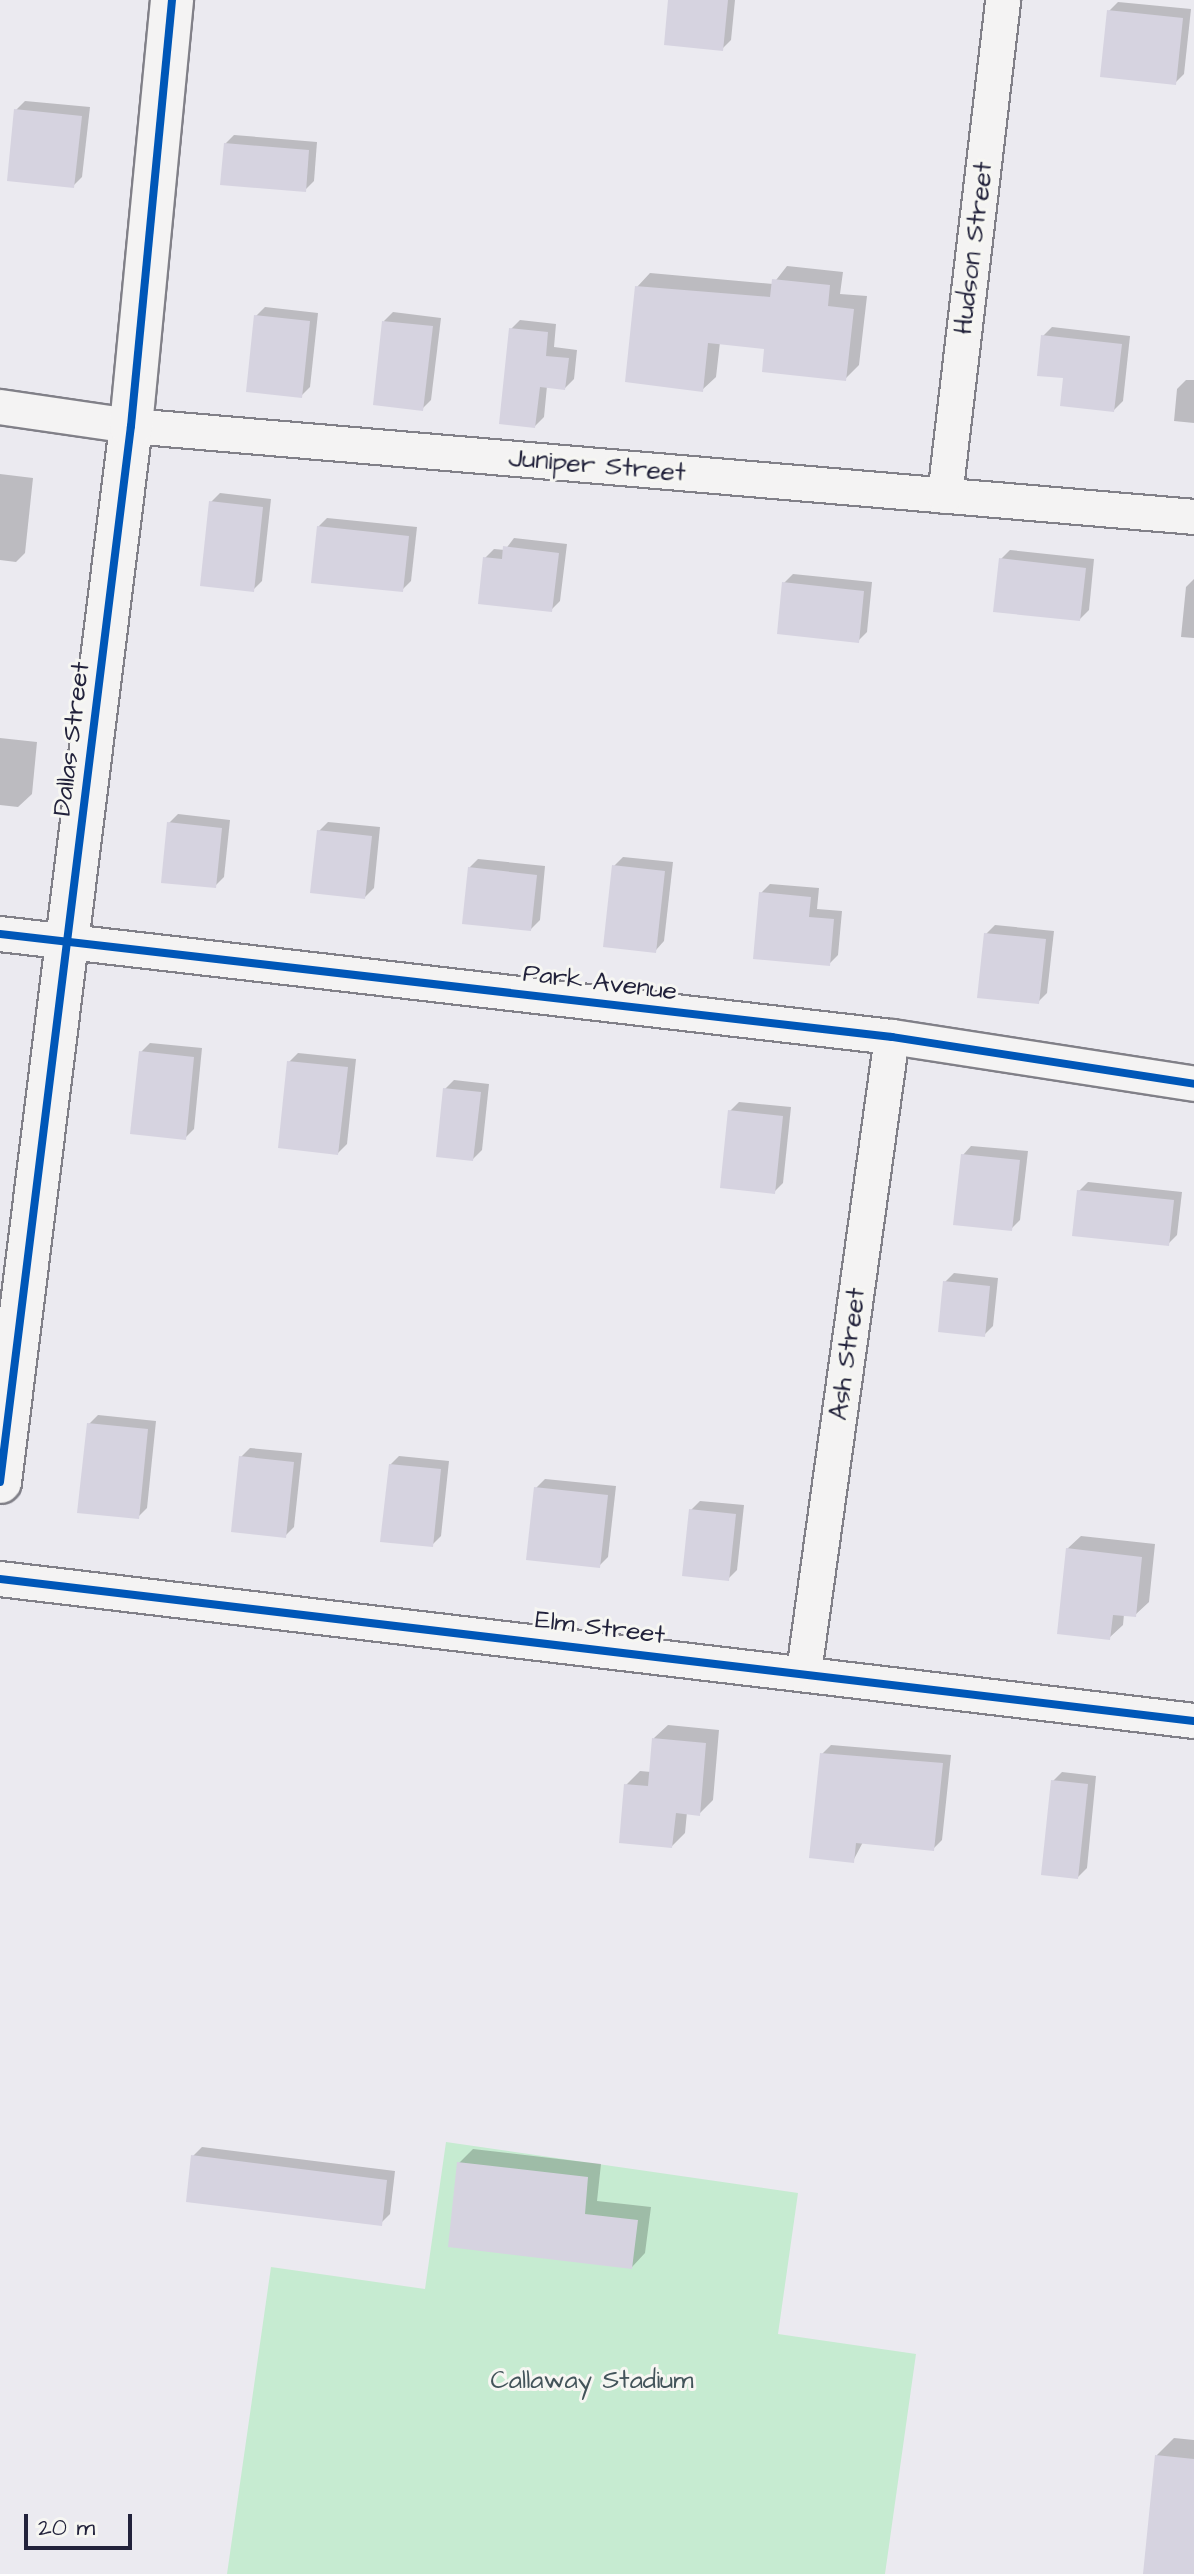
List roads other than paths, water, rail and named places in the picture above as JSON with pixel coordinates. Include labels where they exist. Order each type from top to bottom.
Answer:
[{"type":"street","name":"Dallas Street","points":[[0,1482],[131,426],[172,0]]},
{"type":"street","name":"Hudson Street","points":[[945,496],[1003,0]]},
{"type":"street","name":"Juniper Street","points":[[0,407],[131,426],[1194,517]]},
{"type":"street","name":"Park Avenue","points":[[0,934],[892,1037],[1194,1084]]},
{"type":"street","name":"Ash Street","points":[[804,1672],[892,1037]]},
{"type":"street","name":"Elm Street","points":[[0,1579],[804,1672],[1194,1721]]},
{"type":"park label","name":"Callaway Stadium","points":[[592,2381]]}]
